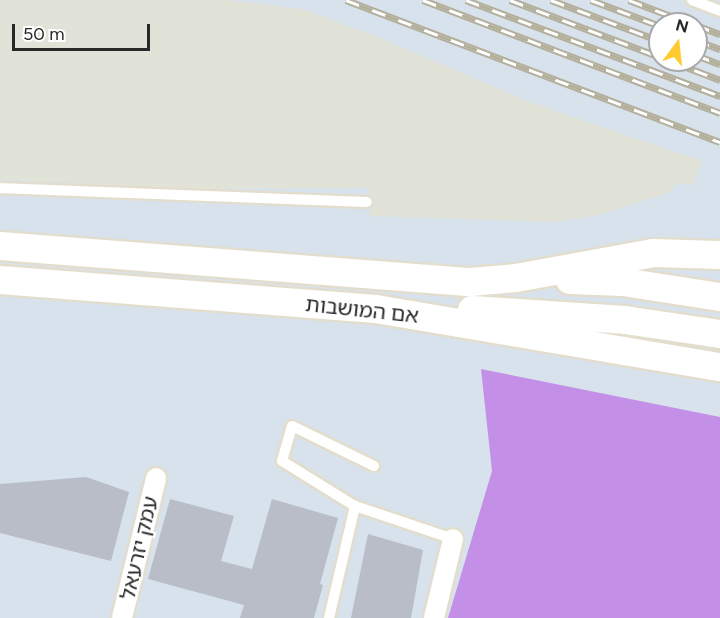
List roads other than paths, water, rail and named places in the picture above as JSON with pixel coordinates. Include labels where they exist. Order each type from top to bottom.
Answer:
[{"type":"main road","name":"אם המושבות","points":[[0,246],[438,281],[516,278],[653,253],[720,255]]},
{"type":"main road","points":[[516,278],[623,282],[720,297]]},
{"type":"main road","name":"אם המושבות","points":[[0,280],[376,309],[720,367]]},
{"type":"main road","points":[[376,309],[572,315],[720,334]]},
{"type":"street","name":"עמק יזרעאל","points":[[122,618],[156,478]]},
{"type":"street","points":[[434,618],[453,539]]},
{"type":"lane","points":[[692,0],[720,11]]},
{"type":"lane","points":[[0,188],[367,202]]},
{"type":"lane","points":[[374,466],[292,426],[282,461],[355,506],[453,539]]},
{"type":"lane","points":[[328,618],[355,506]]},
{"type":"railway","points":[[346,0],[720,142]]},
{"type":"railway","points":[[423,0],[720,113]]},
{"type":"railway","points":[[466,0],[720,96]]},
{"type":"railway","points":[[510,0],[648,52]]},
{"type":"railway","points":[[551,0],[648,36]]},
{"type":"railway","points":[[591,0],[648,21]]},
{"type":"railway","points":[[629,0],[660,12]]},
{"type":"railway","points":[[708,30],[720,34]]},
{"type":"railway","points":[[708,44],[720,49]]},
{"type":"railway","points":[[708,60],[720,64]]},
{"type":"railway","points":[[699,72],[720,80]]}]
